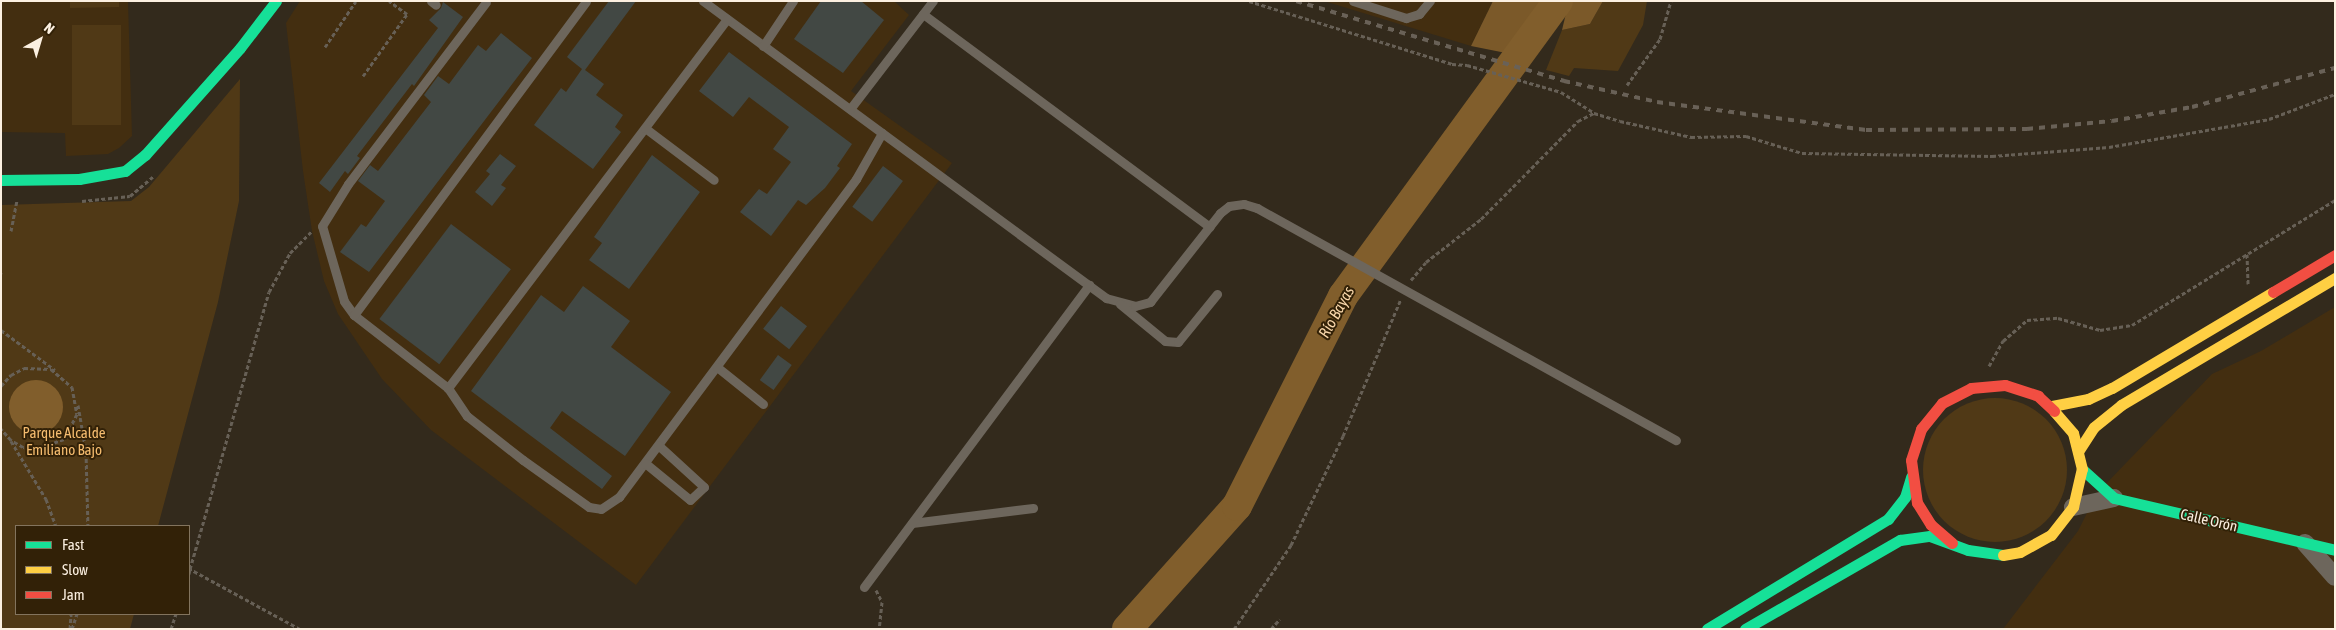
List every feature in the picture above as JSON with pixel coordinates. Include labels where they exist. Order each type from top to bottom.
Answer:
[{"type":"street","points":[[1,180],[79,179],[125,172],[164,134],[276,2]]},
{"type":"street","points":[[2052,406],[2088,399],[2112,388],[2335,255]]},
{"type":"street","points":[[2079,450],[2094,427],[2121,405],[2335,278]]},
{"type":"street","points":[[1707,629],[1888,519],[1902,503],[1911,477],[1915,444],[1930,415],[1957,394],[1987,385],[2023,389],[2052,406],[2064,418],[2079,450],[2082,470],[2073,507],[2051,535],[2020,552],[1985,554],[1920,535],[1889,544],[1745,629]]},
{"type":"street","name":"Calle Orón","points":[[2082,470],[2114,498]]},
{"type":"street","points":[[1911,477],[1917,503],[1932,526],[1952,543]]},
{"type":"street","name":"Calle Orón","points":[[2073,507],[2114,498],[2335,550]]},
{"type":"street","points":[[2304,543],[2335,577]]},
{"type":"lane","points":[[354,315],[586,1]]},
{"type":"lane","points":[[703,1],[1089,285],[1120,304],[1165,341],[1178,342],[1217,294]]},
{"type":"lane","points":[[763,46],[792,1]]},
{"type":"lane","points":[[850,109],[933,1]]},
{"type":"lane","points":[[1353,1],[1406,18],[1419,14],[1430,1]]},
{"type":"lane","points":[[486,2],[348,184],[322,226],[344,300],[354,315],[448,388],[468,416],[522,460],[589,507],[601,509],[611,504],[645,463],[856,179],[882,133]]},
{"type":"lane","points":[[923,14],[1210,227]]},
{"type":"lane","points":[[448,388],[727,19]]},
{"type":"lane","points":[[645,128],[714,180]]},
{"type":"lane","points":[[1120,304],[1135,306],[1150,302],[1229,206],[1244,204],[1315,241],[1676,440]]},
{"type":"lane","points":[[864,587],[1089,285]]},
{"type":"lane","points":[[717,367],[762,404]]},
{"type":"lane","points":[[645,463],[690,500],[704,487],[658,445]]},
{"type":"lane","points":[[912,523],[1033,508]]},
{"type":"path","points":[[325,47],[356,1]]},
{"type":"path","points":[[363,76],[407,14],[389,1]]},
{"type":"path","points":[[1627,85],[1660,38],[1671,1]]},
{"type":"path","points":[[1251,2],[1452,64],[1467,65],[1560,92],[1594,112],[1692,137],[1746,136],[1802,153],[1992,156],[2109,147],[2259,121],[2335,94]]},
{"type":"path","points":[[1407,288],[1426,262],[1481,219],[1578,121],[1594,112]]},
{"type":"path","points":[[11,231],[17,200]]},
{"type":"path","points":[[1987,385],[1986,371],[2003,340],[2027,320],[2058,318],[2084,327],[2117,330],[2132,325],[2335,200]]},
{"type":"path","points":[[300,629],[190,569],[269,292],[290,253],[312,231],[322,226]]},
{"type":"path","points":[[2246,292],[2249,274],[2248,254]]},
{"type":"path","points":[[1234,629],[1291,545],[1343,436],[1403,296]]},
{"type":"path","points":[[1,330],[63,376],[77,400],[86,452],[88,525]]},
{"type":"path","points":[[1,386],[11,374],[24,368],[44,368],[63,376]]},
{"type":"path","points":[[11,440],[23,447],[37,449],[64,439],[77,414],[77,400]]},
{"type":"path","points":[[1,429],[11,440],[46,499],[56,525]]},
{"type":"path","points":[[871,578],[882,602],[879,629]]},
{"type":"path","points":[[71,629],[72,615]]},
{"type":"path","points":[[71,629],[77,615]]},
{"type":"path","points":[[171,629],[176,615]]},
{"type":"path","points":[[1271,629],[1280,619]]},
{"type":"shaded area","points":[[1,1],[128,1],[132,136],[119,148],[108,154],[66,156],[65,133],[1,132]]},
{"type":"shaded area","points":[[300,1],[894,1],[909,15],[851,91],[952,163],[636,585],[431,430],[382,379],[338,314],[324,281],[312,231],[303,171],[286,23]]},
{"type":"shaded area","points":[[1324,1],[1493,1],[1471,46]]},
{"type":"shaded area","points":[[1493,1],[1547,1],[1506,53],[1471,46]]},
{"type":"shaded area","points":[[1569,1],[1603,1],[1590,24],[1562,30]]},
{"type":"shaded area","points":[[2335,307],[2335,629],[2003,629],[2078,531],[2097,493],[2212,374],[2261,351]]},
{"type":"shaded area","points":[[31,380],[41,380],[51,384],[59,392],[63,407],[59,422],[51,430],[41,434],[31,434],[21,430],[13,422],[9,412],[9,402],[13,392],[21,384]]},
{"type":"green space","points":[[70,1],[119,1],[119,7],[70,8]]},
{"type":"green space","points":[[1603,1],[1647,1],[1643,25],[1618,71],[1574,68],[1569,76],[1546,70],[1562,30],[1590,24]]},
{"type":"green space","points":[[72,25],[121,25],[121,125],[72,125]]},
{"type":"green space","name":"Parque Alcalde Emiliano Bajo","points":[[240,79],[239,201],[218,302],[158,525],[15,525],[15,615],[134,615],[130,629],[1,629],[1,205],[131,201],[149,187]]},
{"type":"green space","points":[[1995,398],[2023,403],[2046,419],[2062,442],[2067,470],[2062,498],[2046,521],[2023,537],[1995,542],[1967,537],[1944,521],[1928,498],[1923,470],[1928,442],[1944,419],[1967,403]]},
{"type":"building","points":[[609,1],[636,1],[585,70],[604,84],[596,95],[623,115],[615,127],[621,132],[593,169],[534,125],[561,88],[566,92],[582,69],[567,57]]},
{"type":"building","points":[[821,1],[861,1],[884,20],[843,73],[794,39]]},
{"type":"building","points":[[443,2],[463,17],[414,86],[412,84],[357,156],[360,158],[348,174],[345,171],[330,192],[319,183],[438,28],[429,20],[441,8]]},
{"type":"building","points":[[501,33],[532,58],[369,272],[340,252],[361,224],[366,227],[385,201],[358,181],[370,165],[378,171],[431,102],[424,95],[438,76],[449,84],[478,45],[486,51]]},
{"type":"building","points":[[729,52],[852,144],[837,166],[840,168],[825,188],[806,205],[798,200],[771,236],[740,212],[759,189],[767,194],[791,162],[773,149],[789,127],[749,97],[733,117],[699,91]]},
{"type":"building","points":[[500,154],[516,166],[501,185],[506,188],[492,206],[475,192],[490,174],[486,171]]},
{"type":"building","points":[[652,155],[700,192],[629,289],[589,260],[602,243],[594,237]]},
{"type":"building","points":[[883,166],[903,181],[872,222],[852,207]]},
{"type":"building","points":[[451,224],[511,269],[439,364],[379,319]]},
{"type":"building","points":[[583,286],[630,321],[611,347],[671,392],[625,456],[562,411],[550,428],[612,476],[602,489],[471,391],[541,295],[564,312]]},
{"type":"building","points":[[781,306],[807,326],[789,349],[763,329]]},
{"type":"building","points":[[778,355],[792,365],[774,390],[760,380]]},
{"type":"waterway","name":"Río Bayas","points":[[1127,629],[1237,506],[1343,296],[1558,1]]},
{"type":"railway","points":[[1296,1],[1564,81],[1657,102],[1866,130],[2027,129],[2112,121],[2192,107],[2335,68]]},
{"type":"traffic: fast","points":[[1,180],[79,179],[125,171],[145,155],[240,48],[276,1]]},
{"type":"traffic: fast","points":[[2082,469],[2114,498],[2335,550]]},
{"type":"traffic: fast","points":[[1707,629],[1888,519],[1905,497],[1911,477]]},
{"type":"traffic: fast","points":[[1745,629],[1900,540],[1930,536],[1968,550],[2003,555]]},
{"type":"traffic: slow","points":[[2079,450],[2094,427],[2121,405],[2335,278]]},
{"type":"traffic: slow","points":[[2052,406],[2088,399],[2112,388],[2273,292]]},
{"type":"traffic: slow","points":[[2003,555],[2020,552],[2051,535],[2073,507],[2082,469],[2073,433],[2054,411]]},
{"type":"traffic: jam","points":[[2273,292],[2335,255]]},
{"type":"traffic: jam","points":[[1952,543],[1931,525],[1917,503],[1911,460],[1921,429],[1942,403],[1971,388],[2005,385],[2038,396],[2054,411]]}]
